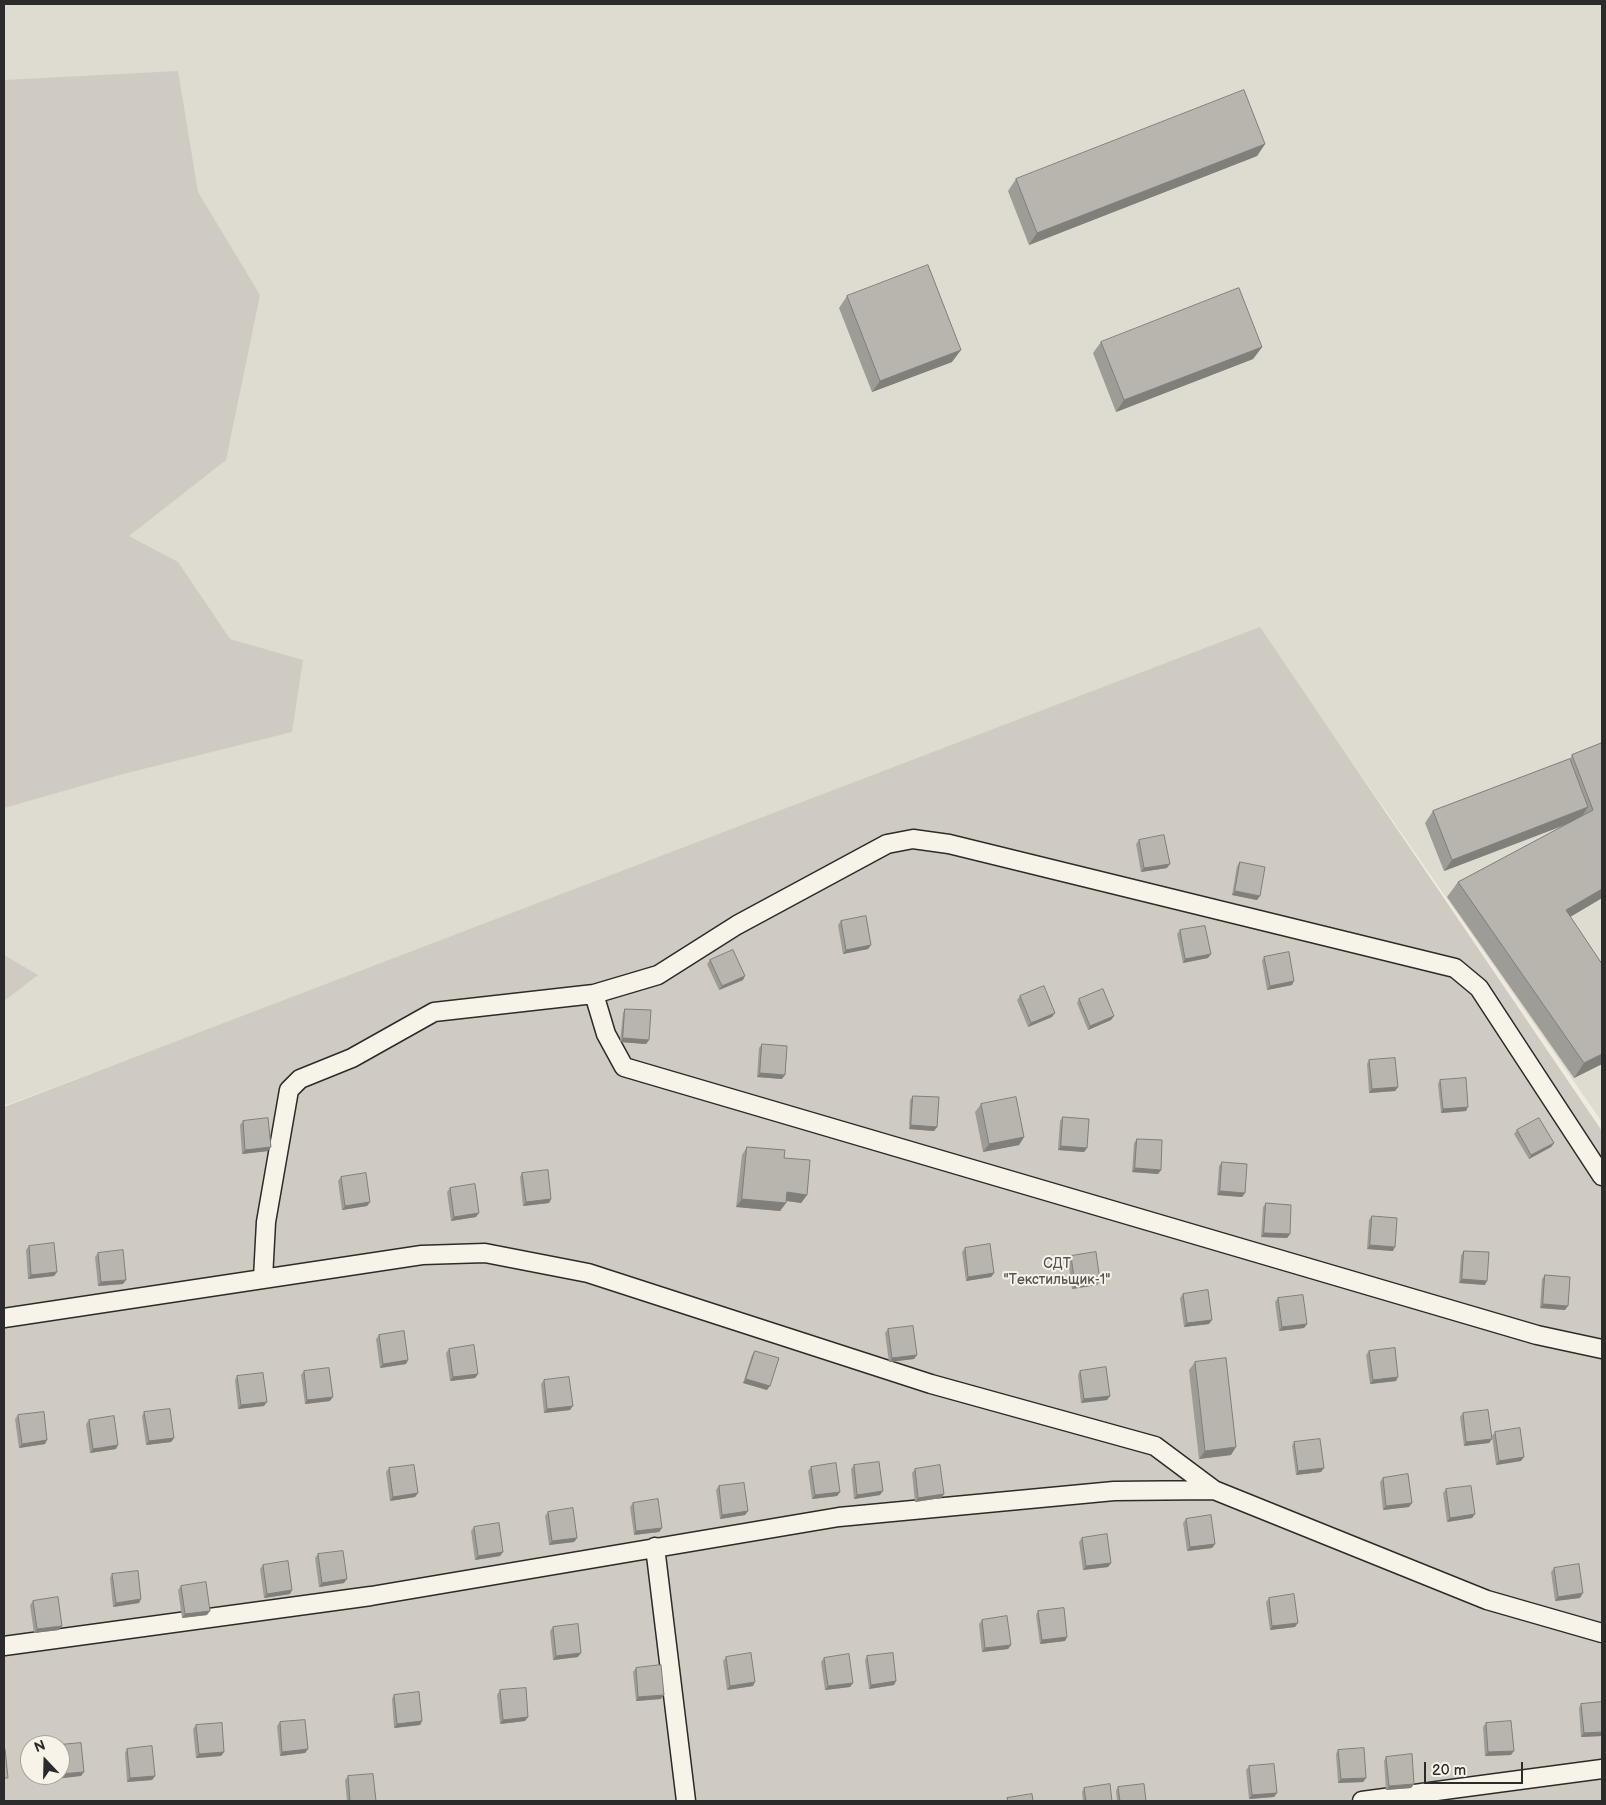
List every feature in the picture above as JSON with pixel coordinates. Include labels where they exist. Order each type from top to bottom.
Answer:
[{"type":"lane","points":[[263,1278],[266,1222],[289,1090],[300,1079],[352,1058],[434,1012],[594,994],[658,975],[737,925],[887,844],[913,839],[948,844],[1455,968],[1479,988],[1602,1176]]},
{"type":"lane","points":[[594,994],[606,1034],[624,1067],[1528,1332],[1602,1349]]},
{"type":"lane","points":[[4,1318],[422,1255],[485,1253],[588,1273],[931,1384],[1155,1446],[1214,1490],[1487,1600],[1602,1633]]},
{"type":"lane","points":[[4,1646],[371,1596],[839,1517],[1114,1491],[1214,1490]]},
{"type":"lane","points":[[654,1547],[686,1801]]},
{"type":"lane","points":[[1362,1801],[1602,1769]]},
{"type":"shaded area","points":[[4,4],[1602,4],[1602,1122],[1263,634],[7,1105],[4,1104]]},
{"type":"green space","points":[[178,71],[198,192],[260,295],[226,460],[129,536],[178,562],[230,639],[303,660],[292,732],[123,774],[4,808],[4,80]]},
{"type":"green space","name":"СДТ \"Текстильщик-1\"","points":[[1260,627],[1602,1131],[1602,1801],[4,1801],[4,1107]]},
{"type":"green space","points":[[4,955],[38,975],[4,1001]]},
{"type":"building","points":[[1244,90],[1265,144],[1037,233],[1016,179]]},
{"type":"building","points":[[928,265],[961,350],[880,381],[847,296]]},
{"type":"building","points":[[1239,288],[1262,347],[1124,400],[1101,342]]},
{"type":"building","points":[[1602,743],[1602,889],[1566,910],[1602,964],[1602,1054],[1584,1063],[1458,882],[1593,810],[1572,755]]},
{"type":"building","points":[[1570,759],[1588,807],[1452,860],[1433,811]]},
{"type":"building","points":[[1164,835],[1170,864],[1144,868],[1139,840]]},
{"type":"building","points":[[1240,862],[1265,867],[1260,896],[1235,891]]},
{"type":"building","points":[[866,916],[871,945],[846,950],[841,921]]},
{"type":"building","points":[[1205,926],[1211,954],[1185,959],[1180,930]]},
{"type":"building","points":[[733,950],[745,976],[722,986],[710,960]]},
{"type":"building","points":[[1289,952],[1294,981],[1270,986],[1264,957]]},
{"type":"building","points":[[1044,986],[1055,1013],[1031,1023],[1020,996]]},
{"type":"building","points":[[1103,989],[1114,1016],[1090,1026],[1079,999]]},
{"type":"building","points":[[625,1009],[651,1010],[649,1040],[623,1038]]},
{"type":"building","points":[[762,1044],[787,1046],[785,1075],[760,1073]]},
{"type":"building","points":[[1395,1058],[1398,1087],[1372,1089],[1369,1060]]},
{"type":"building","points":[[1466,1078],[1468,1107],[1443,1109],[1440,1080]]},
{"type":"building","points":[[913,1096],[939,1097],[937,1127],[911,1125]]},
{"type":"building","points":[[1016,1097],[1024,1137],[989,1144],[981,1104]]},
{"type":"building","points":[[1063,1117],[1089,1119],[1087,1148],[1061,1146]]},
{"type":"building","points":[[268,1118],[271,1147],[245,1150],[243,1121]]},
{"type":"building","points":[[1539,1118],[1554,1143],[1531,1155],[1517,1130]]},
{"type":"building","points":[[1137,1139],[1162,1140],[1161,1170],[1135,1168]]},
{"type":"building","points":[[747,1147],[785,1150],[784,1158],[810,1160],[807,1195],[787,1192],[786,1203],[742,1199]]},
{"type":"building","points":[[1222,1162],[1247,1164],[1245,1193],[1220,1191]]},
{"type":"building","points":[[548,1170],[551,1199],[526,1202],[522,1173]]},
{"type":"building","points":[[366,1173],[370,1202],[345,1206],[341,1177]]},
{"type":"building","points":[[475,1184],[479,1213],[454,1217],[450,1188]]},
{"type":"building","points":[[1266,1203],[1291,1205],[1290,1234],[1264,1233]]},
{"type":"building","points":[[1372,1216],[1397,1218],[1395,1247],[1370,1245]]},
{"type":"building","points":[[54,1243],[57,1272],[31,1275],[29,1246]]},
{"type":"building","points":[[990,1244],[994,1273],[968,1277],[965,1248]]},
{"type":"building","points":[[123,1250],[126,1280],[101,1282],[98,1253]]},
{"type":"building","points":[[1464,1251],[1489,1252],[1487,1281],[1462,1279]]},
{"type":"building","points":[[1096,1252],[1100,1281],[1075,1285],[1071,1256]]},
{"type":"building","points":[[1545,1275],[1570,1277],[1568,1306],[1543,1304]]},
{"type":"building","points":[[1208,1290],[1212,1320],[1187,1323],[1183,1294]]},
{"type":"building","points":[[1303,1295],[1307,1324],[1282,1327],[1278,1298]]},
{"type":"building","points":[[913,1326],[917,1355],[892,1358],[888,1329]]},
{"type":"building","points":[[404,1331],[408,1360],[383,1364],[379,1335]]},
{"type":"building","points":[[474,1345],[478,1374],[453,1377],[449,1349]]},
{"type":"building","points":[[1395,1348],[1398,1377],[1373,1380],[1369,1351]]},
{"type":"building","points":[[755,1351],[779,1358],[770,1386],[746,1379]]},
{"type":"building","points":[[1226,1358],[1236,1447],[1205,1451],[1195,1362]]},
{"type":"building","points":[[1106,1367],[1110,1396],[1084,1399],[1080,1371]]},
{"type":"building","points":[[329,1368],[333,1397],[307,1400],[304,1371]]},
{"type":"building","points":[[263,1373],[267,1402],[241,1405],[237,1376]]},
{"type":"building","points":[[569,1377],[573,1406],[547,1409],[544,1380]]},
{"type":"building","points":[[170,1409],[174,1438],[149,1441],[144,1412]]},
{"type":"building","points":[[1488,1410],[1492,1439],[1466,1442],[1463,1413]]},
{"type":"building","points":[[44,1412],[47,1440],[22,1444],[18,1415]]},
{"type":"building","points":[[114,1416],[118,1445],[93,1449],[89,1420]]},
{"type":"building","points":[[1520,1428],[1524,1457],[1499,1461],[1495,1432]]},
{"type":"building","points":[[1320,1439],[1324,1468],[1298,1471],[1294,1442]]},
{"type":"building","points":[[879,1462],[883,1491],[857,1495],[854,1465]]},
{"type":"building","points":[[836,1463],[840,1492],[815,1495],[811,1467]]},
{"type":"building","points":[[414,1465],[418,1493],[393,1497],[389,1468]]},
{"type":"building","points":[[940,1465],[944,1494],[918,1498],[915,1469]]},
{"type":"building","points":[[1408,1474],[1412,1503],[1386,1506],[1383,1478]]},
{"type":"building","points":[[744,1483],[748,1511],[722,1515],[719,1486]]},
{"type":"building","points":[[1471,1486],[1475,1514],[1450,1518],[1446,1489]]},
{"type":"building","points":[[658,1499],[662,1528],[636,1531],[633,1503]]},
{"type":"building","points":[[573,1508],[577,1538],[552,1541],[548,1512]]},
{"type":"building","points":[[1211,1515],[1215,1544],[1190,1547],[1186,1519]]},
{"type":"building","points":[[499,1523],[503,1552],[478,1556],[474,1527]]},
{"type":"building","points":[[1107,1534],[1111,1563],[1086,1566],[1082,1538]]},
{"type":"building","points":[[343,1551],[347,1579],[322,1583],[318,1554]]},
{"type":"building","points":[[288,1561],[292,1590],[267,1594],[263,1565]]},
{"type":"building","points":[[1579,1564],[1583,1593],[1558,1597],[1554,1568]]},
{"type":"building","points":[[138,1571],[141,1599],[116,1603],[112,1574]]},
{"type":"building","points":[[206,1582],[210,1611],[185,1614],[181,1586]]},
{"type":"building","points":[[1294,1594],[1298,1623],[1272,1626],[1269,1598]]},
{"type":"building","points":[[58,1597],[62,1626],[37,1629],[33,1601]]},
{"type":"building","points":[[1064,1608],[1067,1637],[1042,1640],[1038,1611]]},
{"type":"building","points":[[1007,1616],[1011,1645],[985,1648],[982,1620]]},
{"type":"building","points":[[578,1624],[581,1653],[556,1656],[553,1627]]},
{"type":"building","points":[[751,1653],[755,1682],[730,1686],[726,1657]]},
{"type":"building","points":[[893,1653],[896,1681],[871,1685],[867,1656]]},
{"type":"building","points":[[849,1654],[853,1683],[828,1686],[824,1658]]},
{"type":"building","points":[[661,1665],[664,1695],[638,1697],[636,1668]]},
{"type":"building","points":[[526,1688],[528,1717],[503,1720],[500,1690]]},
{"type":"building","points":[[419,1692],[422,1721],[397,1724],[394,1695]]},
{"type":"building","points":[[1602,1702],[1602,1732],[1584,1733],[1581,1704]]},
{"type":"building","points":[[305,1720],[308,1749],[282,1752],[280,1722]]},
{"type":"building","points":[[1511,1721],[1514,1751],[1488,1752],[1486,1723]]},
{"type":"building","points":[[222,1723],[224,1752],[199,1754],[196,1725]]},
{"type":"building","points":[[81,1743],[84,1772],[70,1773],[70,1744]]},
{"type":"building","points":[[152,1746],[155,1776],[130,1778],[127,1749]]},
{"type":"building","points":[[1364,1748],[1366,1778],[1341,1779],[1338,1750]]},
{"type":"building","points":[[5,1749],[8,1778],[4,1778]]},
{"type":"building","points":[[1412,1754],[1414,1784],[1389,1786],[1386,1757]]},
{"type":"building","points":[[1274,1764],[1277,1793],[1252,1795],[1249,1766]]},
{"type":"building","points":[[373,1774],[376,1801],[350,1801],[348,1776]]},
{"type":"building","points":[[1110,1784],[1112,1801],[1086,1801],[1084,1788]]},
{"type":"building","points":[[1144,1784],[1146,1801],[1120,1801],[1118,1787]]},
{"type":"building","points":[[1032,1794],[1033,1801],[1008,1801],[1007,1798]]}]
